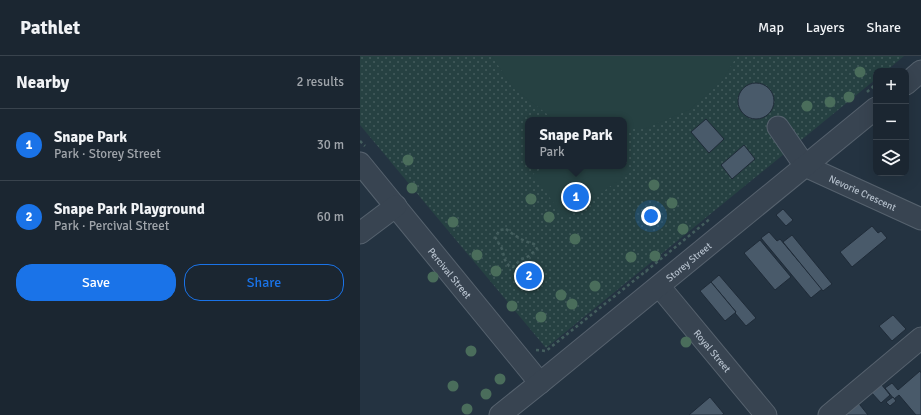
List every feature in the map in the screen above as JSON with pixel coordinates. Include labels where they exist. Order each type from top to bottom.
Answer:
[{"type":"street","points":[[909,81],[921,71]]},
{"type":"street","name":"Storey Street","points":[[500,415],[873,110]]},
{"type":"street","points":[[778,128],[805,166]]},
{"type":"street","name":"Percival Street","points":[[363,155],[396,206],[540,383]]},
{"type":"street","name":"Nevorie Crescent","points":[[805,166],[921,219]]},
{"type":"street","points":[[360,232],[396,206]]},
{"type":"street","name":"Royal Street","points":[[659,286],[766,415]]},
{"type":"street","points":[[829,415],[921,338]]},
{"type":"path","points":[[360,141],[363,155]]},
{"type":"path","points":[[506,229],[521,239],[534,244],[537,249],[529,256],[520,260],[513,267],[509,266],[495,237],[500,230],[506,229]]},
{"type":"path","points":[[532,349],[546,351],[646,270],[659,286]]},
{"type":"green space","points":[[360,56],[904,56],[890,68],[873,68],[873,81],[546,348],[360,125]]},
{"type":"green space","points":[[492,56],[737,56],[722,81],[689,110],[644,129],[627,129],[627,117],[551,117],[513,88]]},
{"type":"green space","points":[[627,168],[630,172],[565,219],[533,174],[541,169]]},
{"type":"building","points":[[760,83],[769,88],[773,94],[773,108],[769,114],[760,119],[752,119],[743,114],[739,108],[738,97],[743,88],[749,84]]},
{"type":"building","points":[[706,119],[724,139],[709,153],[691,132]]},
{"type":"building","points":[[744,145],[755,159],[732,179],[721,165]]},
{"type":"building","points":[[783,209],[793,220],[786,226],[776,215]]},
{"type":"building","points":[[872,226],[878,233],[881,231],[887,238],[852,267],[840,252]]},
{"type":"building","points":[[769,232],[777,241],[780,239],[822,289],[811,298],[761,238]]},
{"type":"building","points":[[792,235],[832,284],[823,291],[783,242]]},
{"type":"building","points":[[760,240],[791,277],[775,290],[744,253]]},
{"type":"building","points":[[719,275],[756,318],[746,326],[711,282]]},
{"type":"building","points":[[711,282],[736,312],[725,321],[700,291]]},
{"type":"building","points":[[893,315],[906,329],[892,341],[879,326]]},
{"type":"building","points":[[920,371],[921,415],[916,415],[899,395],[894,399],[885,388],[892,383],[898,390]]},
{"type":"building","points":[[881,384],[890,395],[881,403],[871,392]]},
{"type":"building","points":[[710,397],[724,414],[689,415]]},
{"type":"building","points":[[893,397],[896,401],[890,406],[886,402]]},
{"type":"building","points":[[856,400],[868,415],[838,415]]},
{"type":"place","name":"Snape Park","points":[[576,197]]},
{"type":"place","name":"Snape Park Playground","points":[[529,276]]}]
